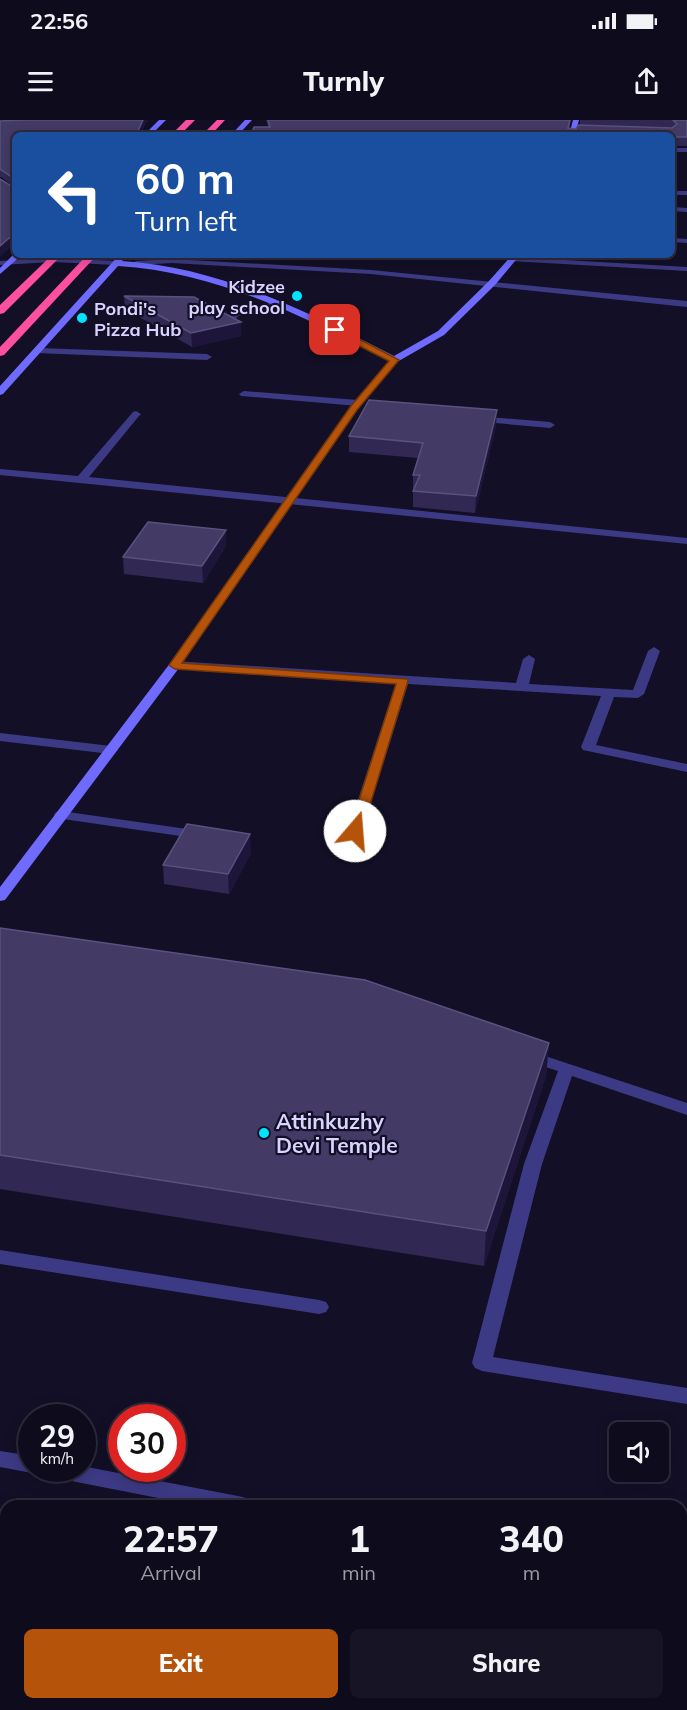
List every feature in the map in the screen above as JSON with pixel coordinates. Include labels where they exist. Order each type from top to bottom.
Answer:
[{"type":"highway","points":[[178,132],[191,120]]},
{"type":"highway","points":[[209,132],[221,120]]},
{"type":"highway","points":[[0,311],[54,258]]},
{"type":"highway","points":[[0,353],[89,258]]},
{"type":"main road","points":[[150,132],[163,120]]},
{"type":"main road","points":[[237,132],[249,120]]},
{"type":"main road","points":[[573,132],[576,120]]},
{"type":"main road","points":[[0,392],[120,258]]},
{"type":"main road","points":[[0,897],[175,665],[291,500],[394,360],[441,333],[514,258]]},
{"type":"main road","points":[[0,272],[4,263]]},
{"type":"main road","points":[[116,263],[136,263],[192,274],[280,304],[394,360]]},
{"type":"street","points":[[573,132],[585,130]]},
{"type":"street","points":[[4,263],[46,258]]},
{"type":"street","points":[[89,258],[116,263]]},
{"type":"street","points":[[529,258],[687,269]]},
{"type":"street","points":[[136,263],[172,261],[309,265],[687,304]]},
{"type":"street","points":[[227,321],[238,312],[280,304]]},
{"type":"street","points":[[39,351],[207,357]]},
{"type":"street","points":[[244,394],[359,407]]},
{"type":"street","points":[[81,480],[136,414]]},
{"type":"street","points":[[469,418],[550,425]]},
{"type":"street","points":[[0,472],[687,541]]},
{"type":"street","points":[[175,665],[638,694],[654,651]]},
{"type":"street","points":[[522,686],[529,659]]},
{"type":"street","points":[[355,831],[403,681]]},
{"type":"street","points":[[609,693],[588,747],[687,768]]},
{"type":"street","points":[[0,737],[111,750]]},
{"type":"street","points":[[61,815],[211,836]]},
{"type":"street","points":[[513,1050],[687,1109]]},
{"type":"street","points":[[567,1068],[533,1164],[482,1363],[687,1396]]},
{"type":"street","points":[[0,1257],[319,1307]]},
{"type":"street","points":[[0,1459],[18,1462]]},
{"type":"street","points":[[96,1477],[213,1500]]},
{"type":"building","points":[[143,120],[137,132],[12,132],[12,177],[0,169],[0,121]]},
{"type":"building","points":[[268,120],[570,120],[568,128],[576,129],[578,125],[672,128],[677,124],[673,120],[687,120],[687,137],[675,137],[675,132],[252,132],[254,127],[270,127]]},
{"type":"building","points":[[0,179],[12,186],[12,236],[0,246]]},
{"type":"building","points":[[124,296],[194,297],[241,322],[191,333]]},
{"type":"building","points":[[369,400],[497,410],[476,496],[413,491],[420,475],[413,475],[423,443],[349,436]]},
{"type":"building","points":[[148,522],[226,530],[202,566],[123,557]]},
{"type":"building","points":[[187,824],[250,834],[228,874],[163,865]]},
{"type":"building","name":"Attinkuzhy Devi Temple","points":[[0,928],[365,980],[549,1043],[486,1231],[0,1155]]},
{"type":"place","name":"Kidzee play school","points":[[297,296]]},
{"type":"place","name":"Pondi's Pizza Hub","points":[[82,318]]},
{"type":"place","name":"Attinkuzhy Devi Temple","points":[[264,1133]]},
{"type":"route","points":[[335,330],[394,360],[354,408],[175,665],[403,681],[355,831]]}]
